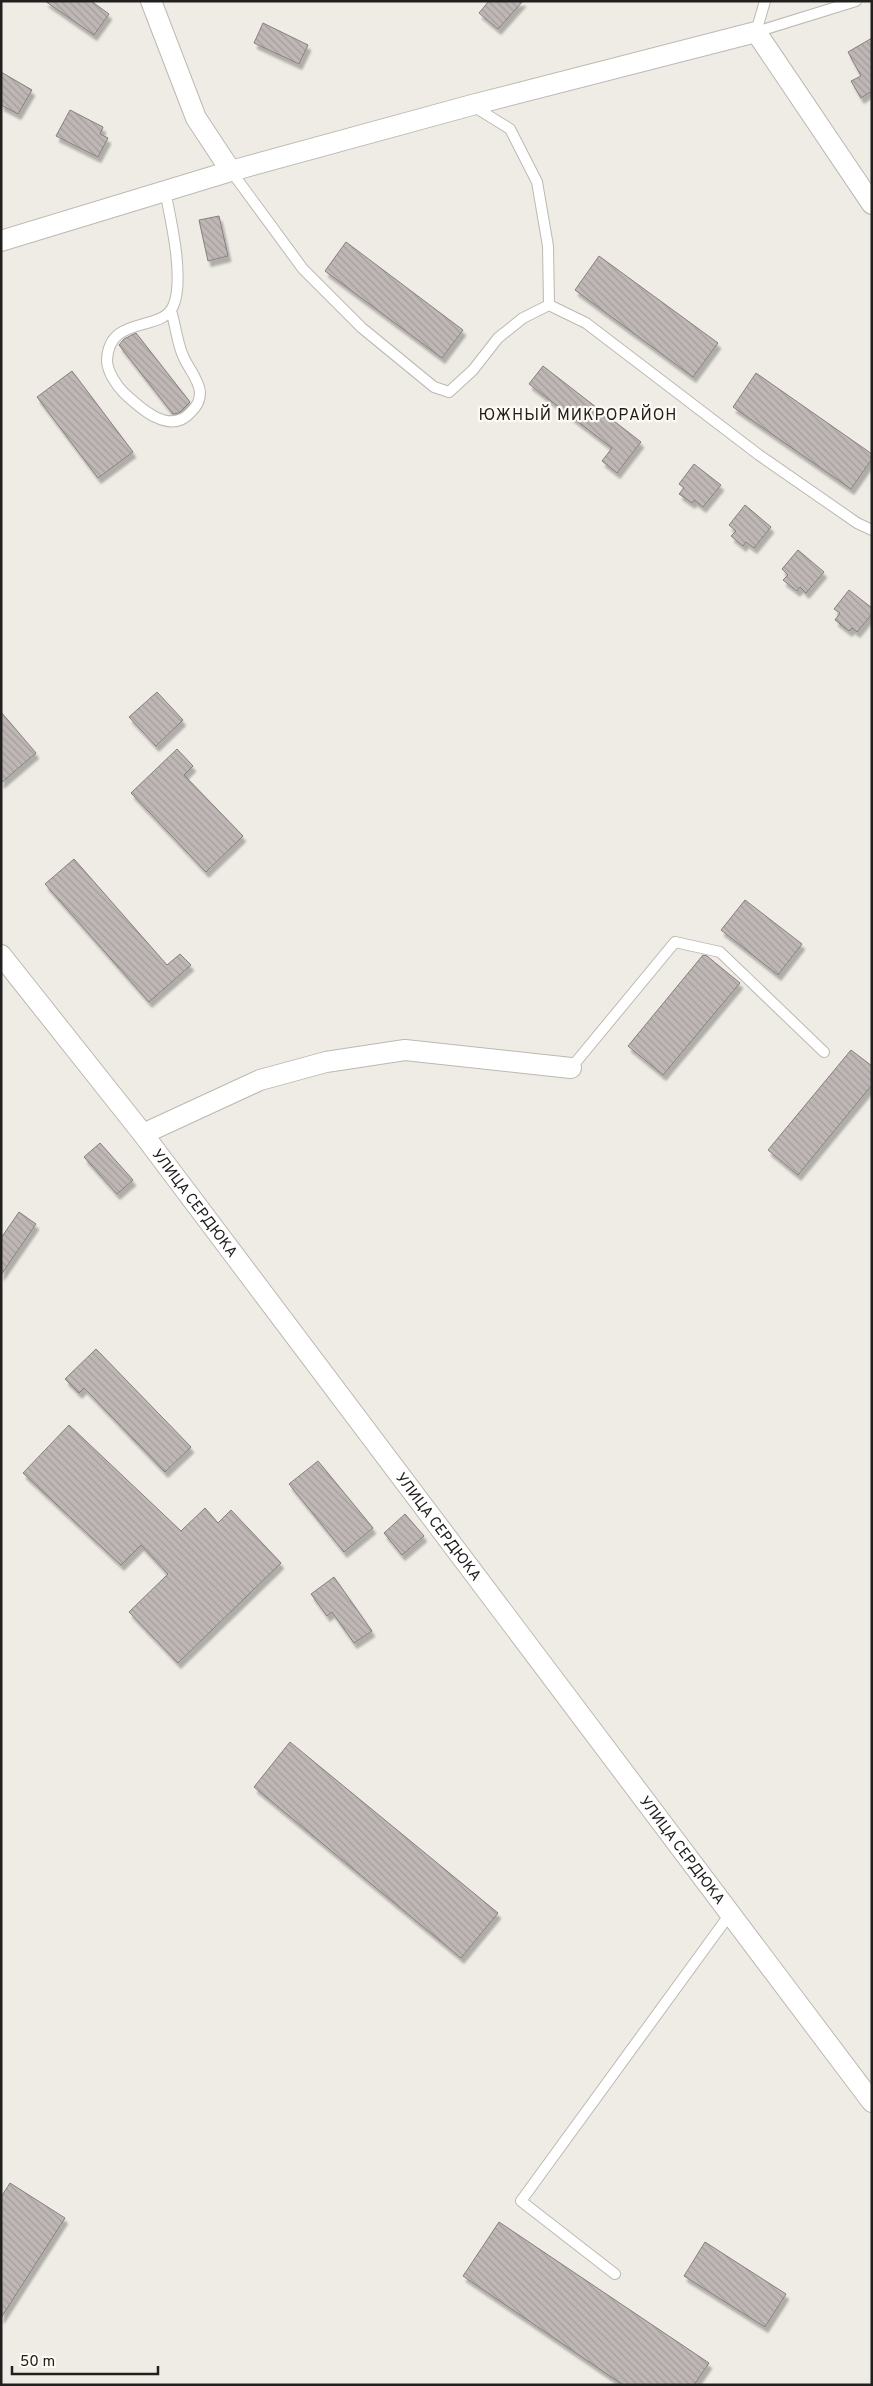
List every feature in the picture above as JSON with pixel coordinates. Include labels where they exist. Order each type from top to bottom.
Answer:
[{"type":"street","points":[[151,1],[196,118],[231,171]]},
{"type":"street","points":[[1,240],[231,171],[472,105],[756,32],[872,204]]},
{"type":"street","name":"УЛИЦА СЕРДЮКА","points":[[1,955],[143,1134],[872,2102]]},
{"type":"street","points":[[143,1134],[260,1080],[326,1062],[405,1050],[571,1068]]},
{"type":"lane","points":[[756,32],[765,1]]},
{"type":"lane","points":[[756,32],[856,1]]},
{"type":"lane","points":[[472,105],[510,129],[537,182],[548,246],[549,305]]},
{"type":"lane","points":[[231,171],[303,269],[362,328],[434,387],[449,392],[473,370],[498,338],[524,318],[549,305]]},
{"type":"lane","points":[[165,192],[174,235],[177,269],[175,303],[171,311],[155,320],[131,326],[120,333],[111,343],[107,363],[116,386],[131,400],[149,414],[172,422],[182,420],[189,415],[199,404],[200,392],[180,348],[171,311]]},
{"type":"lane","points":[[549,305],[586,323],[759,455],[857,523],[872,530]]},
{"type":"lane","points":[[571,1068],[675,942],[720,952],[824,1052]]},
{"type":"lane","points":[[615,2274],[521,2200],[730,1914]]},
{"type":"building","points":[[45,1],[91,1],[109,14],[94,35]]},
{"type":"building","points":[[489,1],[523,1],[498,29],[479,13]]},
{"type":"building","points":[[263,23],[308,45],[299,64],[254,43]]},
{"type":"building","points":[[872,38],[872,95],[870,92],[861,98],[851,81],[861,76],[848,52]]},
{"type":"building","points":[[1,72],[32,90],[18,114],[1,105]]},
{"type":"building","points":[[70,110],[103,127],[100,134],[108,138],[98,157],[56,136]]},
{"type":"building","points":[[219,216],[228,256],[208,261],[199,220]]},
{"type":"building","points":[[346,242],[463,330],[442,358],[325,271]]},
{"type":"building","points":[[599,256],[718,343],[693,377],[575,290]]},
{"type":"building","points":[[136,333],[190,402],[179,413],[173,414],[119,345],[124,339]]},
{"type":"building","points":[[543,366],[641,442],[617,473],[602,461],[612,448],[529,384]]},
{"type":"building","points":[[72,371],[133,452],[98,478],[37,397]]},
{"type":"building","points":[[756,373],[872,454],[872,459],[851,489],[733,407]]},
{"type":"building","points":[[694,464],[721,485],[703,507],[694,500],[692,503],[679,494],[684,488],[679,484]]},
{"type":"building","points":[[745,505],[771,527],[754,548],[746,542],[743,546],[731,536],[736,531],[729,525]]},
{"type":"building","points":[[798,550],[824,572],[806,593],[800,587],[797,591],[783,580],[788,575],[782,569]]},
{"type":"building","points":[[849,590],[872,608],[872,614],[857,632],[852,628],[849,631],[835,620],[840,613],[834,609]]},
{"type":"building","points":[[157,692],[183,720],[156,746],[129,717]]},
{"type":"building","points":[[1,712],[36,753],[1,783]]},
{"type":"building","points":[[177,749],[193,766],[184,775],[243,836],[206,872],[131,793]]},
{"type":"building","points":[[74,859],[167,965],[180,954],[191,965],[149,1002],[45,884]]},
{"type":"building","points":[[745,900],[802,944],[778,975],[721,930]]},
{"type":"building","points":[[703,955],[707,956],[740,983],[663,1075],[628,1046]]},
{"type":"building","points":[[851,1050],[872,1066],[872,1085],[798,1175],[768,1150]]},
{"type":"building","points":[[100,1143],[133,1180],[117,1194],[84,1157]]},
{"type":"building","points":[[19,1212],[36,1224],[1,1275],[1,1238]]},
{"type":"building","points":[[96,1349],[191,1447],[165,1472],[84,1388],[79,1393],[65,1379]]},
{"type":"building","points":[[69,1425],[181,1531],[205,1508],[218,1523],[231,1510],[281,1563],[178,1663],[129,1612],[168,1574],[141,1545],[121,1565],[23,1473]]},
{"type":"building","points":[[318,1461],[373,1528],[344,1552],[289,1484]]},
{"type":"building","points":[[405,1514],[424,1536],[402,1555],[384,1533]]},
{"type":"building","points":[[334,1577],[372,1631],[354,1643],[332,1612],[327,1616],[311,1594]]},
{"type":"building","points":[[290,1742],[498,1913],[461,1958],[254,1787]]},
{"type":"building","points":[[10,2183],[65,2218],[1,2318],[1,2197]]},
{"type":"building","points":[[499,2222],[709,2363],[694,2385],[623,2385],[463,2276]]},
{"type":"building","points":[[705,2242],[786,2294],[765,2327],[684,2276]]},
{"type":"district","name":"ЮЖНЫЙ МИКРОРАЙОН","points":[[578,414]]}]
